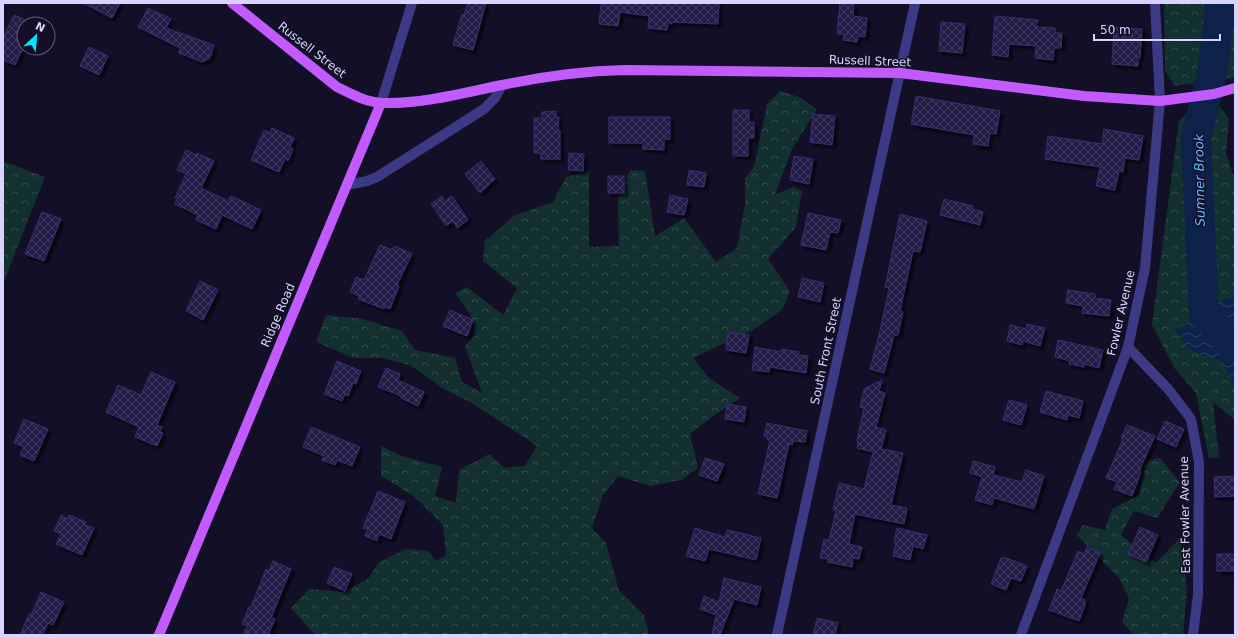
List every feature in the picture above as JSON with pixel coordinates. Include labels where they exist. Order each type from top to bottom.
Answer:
[{"type":"main road","name":"Russell Street","points":[[232,3],[337,87],[356,97],[381,103],[414,102],[434,99],[560,74],[591,71],[900,73],[1084,96],[1160,101],[1214,94],[1235,88]]},
{"type":"main road","name":"Ridge Road","points":[[159,635],[381,103]]},
{"type":"street","name":"Ridge Road","points":[[381,103],[412,3]]},
{"type":"street","name":"South Front Street","points":[[777,635],[915,3]]},
{"type":"street","name":"Fowler Avenue","points":[[1021,635],[1128,347],[1144,268],[1160,101],[1155,3]]},
{"type":"street","points":[[347,185],[378,177],[401,163],[484,109],[495,98],[502,85]]},
{"type":"street","name":"East Fowler Avenue","points":[[1128,347],[1169,390],[1190,419],[1199,462],[1198,595],[1193,635]]},
{"type":"green space","points":[[1164,3],[1235,3],[1235,78],[1175,86],[1165,71]]},
{"type":"green space","points":[[780,91],[799,97],[817,109],[792,149],[775,195],[793,187],[802,191],[796,227],[768,259],[790,291],[782,310],[753,330],[693,358],[709,378],[740,398],[690,434],[698,468],[681,480],[650,486],[618,476],[603,495],[592,528],[606,543],[619,591],[644,615],[649,635],[315,635],[291,608],[309,589],[343,592],[368,579],[379,562],[406,549],[428,551],[436,561],[446,555],[443,525],[415,497],[381,476],[381,446],[401,456],[442,467],[435,496],[456,503],[459,470],[490,454],[504,468],[525,466],[537,446],[470,402],[444,389],[410,365],[382,358],[354,358],[316,342],[326,315],[363,319],[402,331],[415,350],[455,358],[462,382],[482,393],[465,346],[476,334],[470,314],[455,293],[467,287],[503,315],[517,288],[483,261],[485,241],[515,215],[553,202],[566,177],[589,171],[589,247],[619,246],[618,199],[630,170],[645,171],[655,236],[684,218],[716,262],[737,248],[745,204],[745,178],[754,167],[767,104]]},
{"type":"green space","points":[[1217,103],[1229,119],[1226,153],[1235,181],[1235,420],[1213,402],[1219,457],[1209,458],[1196,393],[1175,369],[1152,325],[1179,121],[1187,113]]},
{"type":"green space","points":[[3,161],[45,177],[3,284]]},
{"type":"green space","points":[[1160,458],[1180,482],[1157,518],[1134,511],[1121,535],[1156,563],[1180,538],[1187,589],[1183,635],[1134,635],[1122,622],[1129,599],[1119,578],[1077,535],[1083,525],[1105,530],[1112,509],[1139,495],[1147,461]]},
{"type":"water","points":[[1231,295],[1235,300],[1235,386],[1222,361],[1189,349],[1175,330],[1204,314]]},
{"type":"building","points":[[83,3],[120,3],[112,18]]},
{"type":"building","points":[[468,3],[486,3],[473,50],[453,45],[462,14],[464,15]]},
{"type":"building","points":[[601,3],[719,3],[718,24],[672,22],[672,24],[668,23],[667,30],[648,28],[649,16],[620,12],[618,26],[599,24]]},
{"type":"building","points":[[840,3],[854,3],[853,16],[867,18],[865,37],[858,36],[857,42],[843,40],[844,34],[837,34]]},
{"type":"building","points":[[148,8],[171,19],[166,28],[214,45],[210,58],[202,62],[179,53],[180,48],[138,27]]},
{"type":"building","points":[[14,15],[16,16],[16,56],[19,56],[15,65],[3,60],[3,38]]},
{"type":"building","points":[[995,16],[1038,20],[1036,27],[1055,28],[1055,33],[1062,33],[1061,48],[1054,48],[1053,60],[1035,58],[1036,46],[1009,44],[1008,57],[992,55]]},
{"type":"building","points":[[941,22],[965,24],[962,53],[939,51]]},
{"type":"building","points":[[1114,27],[1142,29],[1138,66],[1112,64]]},
{"type":"building","points":[[89,47],[108,56],[99,75],[80,66]]},
{"type":"building","points":[[916,96],[1000,111],[996,134],[990,133],[988,146],[973,144],[974,135],[911,124]]},
{"type":"building","points":[[733,110],[749,110],[749,122],[754,122],[754,138],[748,138],[748,156],[733,156]]},
{"type":"building","points":[[556,111],[556,117],[559,117],[558,130],[560,130],[560,159],[541,159],[540,153],[534,153],[534,118],[542,118],[542,112]]},
{"type":"building","points":[[813,114],[835,116],[832,145],[810,142]]},
{"type":"building","points":[[609,117],[670,117],[670,139],[664,139],[664,150],[643,149],[643,143],[609,143]]},
{"type":"building","points":[[272,128],[294,138],[290,148],[293,149],[288,161],[285,159],[279,172],[251,160],[264,130],[270,133]]},
{"type":"building","points":[[1104,129],[1143,136],[1139,160],[1125,158],[1123,172],[1119,171],[1115,190],[1096,186],[1100,167],[1045,159],[1048,136],[1102,144]]},
{"type":"building","points":[[186,150],[196,155],[197,153],[214,161],[201,188],[228,201],[231,196],[261,210],[252,229],[222,215],[216,229],[196,220],[198,215],[175,204],[177,199],[175,198],[186,174],[177,170]]},
{"type":"building","points":[[569,153],[584,154],[583,171],[568,170]]},
{"type":"building","points":[[794,156],[813,159],[809,184],[790,180]]},
{"type":"building","points":[[481,161],[495,179],[480,193],[465,174]]},
{"type":"building","points":[[689,170],[706,173],[704,187],[687,185]]},
{"type":"building","points":[[608,176],[624,176],[624,193],[608,193]]},
{"type":"building","points":[[670,195],[688,199],[684,215],[667,212]]},
{"type":"building","points":[[442,196],[445,201],[452,196],[468,220],[457,228],[453,221],[446,226],[431,204]]},
{"type":"building","points":[[944,199],[973,206],[973,209],[983,212],[980,225],[940,215]]},
{"type":"building","points":[[42,212],[61,219],[44,261],[25,254]]},
{"type":"building","points":[[808,213],[841,220],[838,233],[830,232],[826,250],[801,245]]},
{"type":"building","points":[[900,214],[927,221],[920,252],[913,251],[900,311],[903,312],[898,335],[894,335],[884,373],[870,369],[889,288],[885,287]]},
{"type":"building","points":[[380,245],[393,250],[395,246],[412,254],[397,285],[399,286],[390,309],[385,307],[384,309],[358,299],[359,296],[350,292],[356,277],[364,280]]},
{"type":"building","points":[[802,278],[824,283],[820,302],[798,297]]},
{"type":"building","points":[[200,281],[218,290],[203,320],[186,311]]},
{"type":"building","points":[[1068,290],[1095,294],[1095,298],[1111,300],[1109,316],[1082,313],[1083,306],[1066,303]]},
{"type":"building","points":[[450,310],[473,320],[467,336],[443,326]]},
{"type":"building","points":[[1027,324],[1045,328],[1040,346],[1023,341],[1022,345],[1007,341],[1010,325],[1026,329]]},
{"type":"building","points":[[728,332],[749,335],[746,353],[726,350]]},
{"type":"building","points":[[1058,340],[1103,350],[1099,368],[1084,364],[1084,367],[1069,364],[1070,361],[1055,357]]},
{"type":"building","points":[[755,347],[781,352],[782,349],[799,352],[798,355],[808,356],[806,373],[770,367],[769,372],[752,370]]},
{"type":"building","points":[[337,361],[361,371],[356,384],[353,383],[348,396],[345,394],[342,401],[324,394]]},
{"type":"building","points":[[386,368],[400,374],[398,380],[424,392],[418,406],[401,398],[401,396],[378,387]]},
{"type":"building","points":[[151,372],[175,382],[157,425],[162,427],[160,432],[163,433],[157,446],[135,437],[139,427],[106,412],[118,385],[141,395]]},
{"type":"building","points":[[882,380],[879,391],[885,393],[876,427],[886,430],[881,449],[903,453],[891,505],[907,508],[904,524],[855,514],[849,544],[862,547],[859,559],[853,558],[852,567],[827,562],[828,559],[820,558],[824,539],[829,540],[836,510],[833,510],[839,483],[864,489],[873,452],[857,448],[857,440],[864,408],[860,407],[864,389]]},
{"type":"building","points":[[1046,391],[1083,401],[1079,418],[1068,415],[1067,420],[1040,412]]},
{"type":"building","points":[[1009,400],[1027,405],[1021,425],[1003,420]]},
{"type":"building","points":[[727,404],[746,407],[744,422],[725,419]]},
{"type":"building","points":[[24,419],[48,429],[34,461],[20,455],[24,447],[14,443]]},
{"type":"building","points":[[1165,421],[1184,429],[1176,447],[1157,439]]},
{"type":"building","points":[[767,423],[807,431],[805,442],[793,441],[792,445],[789,444],[777,498],[758,494],[770,440],[767,440],[768,437],[764,436]]},
{"type":"building","points":[[1127,425],[1155,436],[1139,471],[1141,472],[1132,496],[1114,489],[1117,482],[1106,478],[1123,439],[1121,438]]},
{"type":"building","points":[[311,427],[360,447],[352,466],[337,460],[335,465],[322,460],[324,456],[303,447]]},
{"type":"building","points":[[705,458],[724,464],[717,481],[699,475]]},
{"type":"building","points":[[973,461],[995,467],[993,475],[1022,482],[1026,470],[1044,476],[1034,509],[994,498],[992,505],[975,500],[982,477],[970,473]]},
{"type":"building","points":[[1235,476],[1235,496],[1215,497],[1214,477]]},
{"type":"building","points":[[378,491],[405,502],[391,539],[379,534],[377,541],[365,536],[368,529],[363,528]]},
{"type":"building","points":[[61,515],[68,519],[69,515],[86,522],[85,525],[94,528],[82,555],[56,544],[61,534],[54,531]]},
{"type":"building","points":[[1140,527],[1158,535],[1146,562],[1128,554]]},
{"type":"building","points":[[695,528],[725,537],[727,530],[761,538],[756,560],[709,549],[705,561],[686,556]]},
{"type":"building","points":[[897,528],[927,535],[923,549],[913,546],[910,560],[893,556]]},
{"type":"building","points":[[1087,547],[1100,553],[1081,598],[1085,600],[1085,605],[1079,621],[1049,610],[1057,589],[1061,591],[1078,551],[1084,554]]},
{"type":"building","points":[[1217,554],[1235,554],[1235,571],[1217,571]]},
{"type":"building","points":[[1004,557],[1027,566],[1021,581],[1011,578],[1006,590],[991,584],[1001,558],[1003,559]]},
{"type":"building","points":[[273,561],[291,569],[271,618],[275,619],[268,635],[243,635],[247,626],[242,624],[249,607],[251,607],[266,569],[269,571]]},
{"type":"building","points":[[334,567],[352,574],[345,591],[327,583]]},
{"type":"building","points":[[724,578],[761,587],[757,605],[734,599],[720,635],[712,635],[716,615],[700,609],[704,596],[719,602]]},
{"type":"building","points":[[41,592],[64,602],[53,625],[48,623],[43,635],[20,635],[29,614],[31,615]]},
{"type":"building","points":[[817,618],[838,623],[835,635],[813,635]]},
{"type":"waterway","name":"Sumner Brook","points":[[1220,3],[1212,73],[1196,137],[1204,314],[1235,348]]}]
